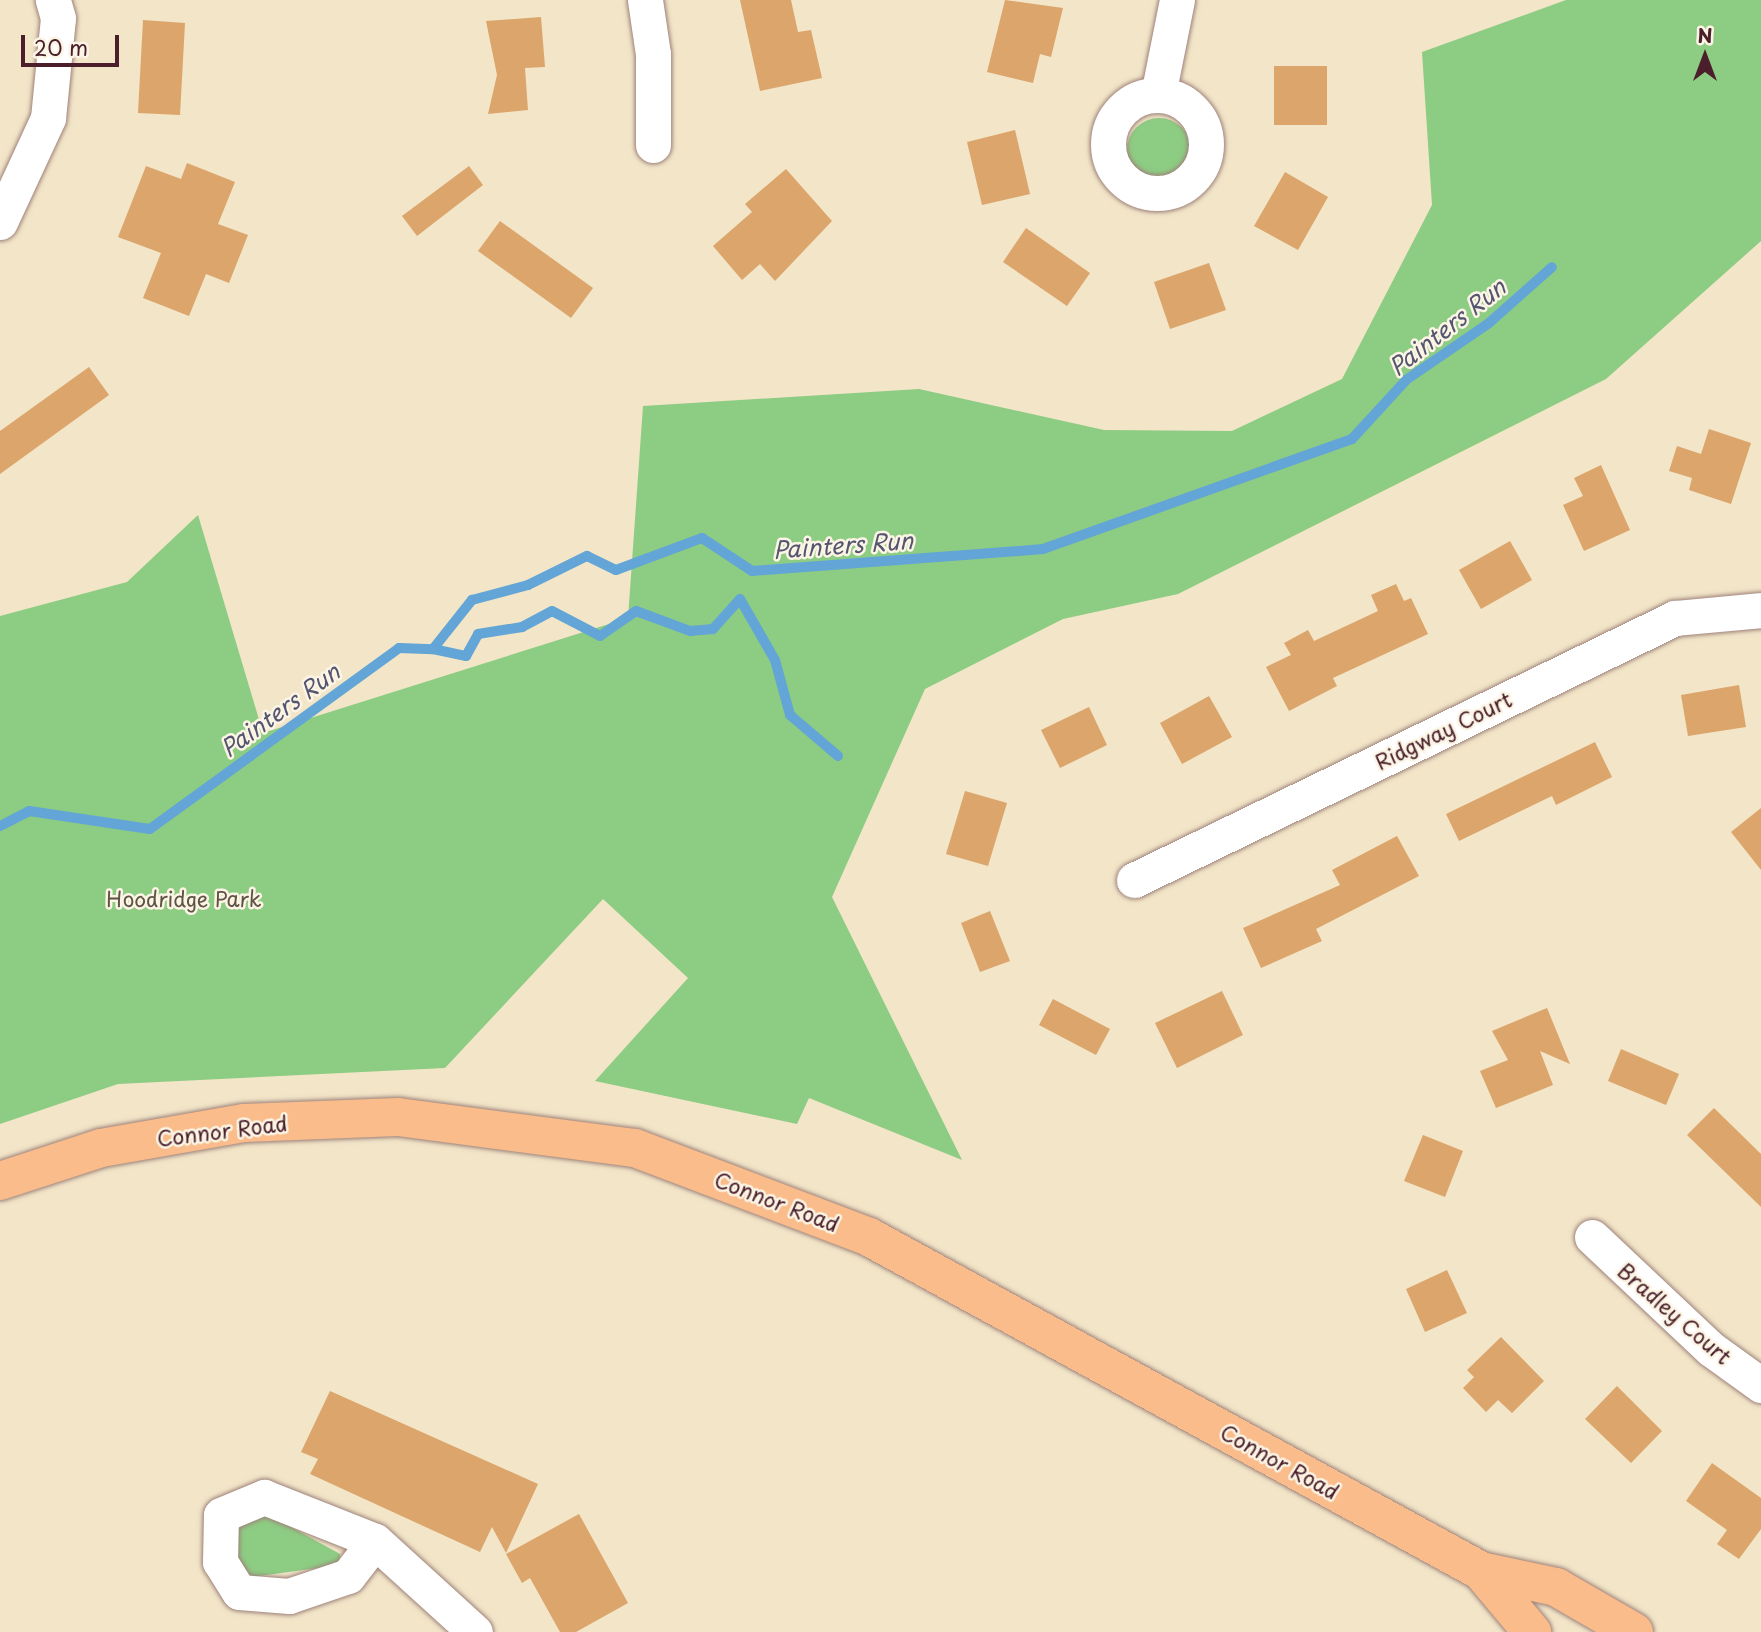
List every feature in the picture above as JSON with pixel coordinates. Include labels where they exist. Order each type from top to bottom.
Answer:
[{"type":"main road","name":"Connor Road","points":[[0,1181],[101,1148],[244,1123],[398,1117],[635,1148],[869,1237],[1481,1571],[1556,1587],[1634,1632]]},
{"type":"main road","name":"Connor Road","points":[[1481,1571],[1532,1632]]},
{"type":"street","points":[[0,222],[48,118],[58,18],[53,0]]},
{"type":"street","points":[[645,0],[653,54],[653,145]]},
{"type":"street","points":[[1158,95],[1177,0]]},
{"type":"street","name":"Ridgway Court","points":[[1134,880],[1675,618],[1761,610]]},
{"type":"street","name":"Bradley Court","points":[[1592,1237],[1711,1349],[1761,1385]]},
{"type":"street","points":[[375,1541],[475,1632]]},
{"type":"green space","name":"Hoodridge Park","points":[[1566,0],[1761,0],[1761,241],[1606,379],[1178,594],[1063,619],[925,689],[832,897],[962,1160],[809,1098],[797,1124],[595,1081],[688,978],[603,899],[445,1068],[118,1084],[0,1124],[0,616],[127,582],[198,515],[263,733],[628,618],[643,406],[919,389],[1104,430],[1232,431],[1342,379],[1432,205],[1422,52]]},
{"type":"green space","points":[[1153,118],[1165,118],[1182,127],[1189,138],[1189,162],[1182,173],[1165,182],[1153,182],[1141,177],[1132,168],[1127,156],[1127,144],[1132,132],[1141,123]]},
{"type":"green space","points":[[258,1516],[275,1518],[340,1554],[340,1565],[253,1577],[239,1568],[233,1540],[241,1524]]},
{"type":"building","points":[[740,0],[791,0],[798,32],[811,30],[822,78],[760,91]]},
{"type":"building","points":[[1005,0],[1063,8],[1051,57],[1040,54],[1033,83],[987,72]]},
{"type":"building","points":[[541,17],[545,67],[525,68],[528,110],[488,114],[497,75],[486,21]]},
{"type":"building","points":[[143,20],[185,23],[180,115],[138,113]]},
{"type":"building","points":[[1274,66],[1327,66],[1327,125],[1274,125]]},
{"type":"building","points":[[1015,130],[1030,194],[982,205],[967,142]]},
{"type":"building","points":[[187,163],[235,182],[218,224],[248,235],[229,283],[206,274],[189,316],[143,298],[161,253],[118,237],[146,166],[181,179]]},
{"type":"building","points":[[469,166],[483,185],[417,236],[402,216]]},
{"type":"building","points":[[786,169],[832,221],[775,281],[760,264],[742,280],[713,246],[752,212],[745,204]]},
{"type":"building","points":[[1285,172],[1328,197],[1298,250],[1254,226]]},
{"type":"building","points":[[500,221],[593,288],[571,318],[478,251]]},
{"type":"building","points":[[1026,228],[1090,273],[1067,306],[1003,262]]},
{"type":"building","points":[[1209,263],[1226,310],[1170,329],[1154,282]]},
{"type":"building","points":[[89,367],[109,395],[0,474],[0,431]]},
{"type":"building","points":[[1709,429],[1751,443],[1731,504],[1689,490],[1692,478],[1669,471],[1677,446],[1701,454]]},
{"type":"building","points":[[1601,465],[1630,530],[1584,551],[1563,505],[1583,496],[1574,478]]},
{"type":"building","points":[[1510,541],[1532,580],[1481,609],[1459,570]]},
{"type":"building","points":[[1396,584],[1404,601],[1411,598],[1428,634],[1333,678],[1337,686],[1289,711],[1266,667],[1291,655],[1284,643],[1308,630],[1314,641],[1378,611],[1371,595]]},
{"type":"building","points":[[1739,685],[1746,727],[1688,736],[1681,695]]},
{"type":"building","points":[[1209,696],[1232,737],[1182,764],[1160,723]]},
{"type":"building","points":[[1089,707],[1107,745],[1060,768],[1041,730]]},
{"type":"building","points":[[1595,742],[1612,777],[1556,805],[1552,796],[1459,841],[1446,814]]},
{"type":"building","points":[[965,791],[1007,803],[988,866],[946,854]]},
{"type":"building","points":[[1761,808],[1761,870],[1731,832]]},
{"type":"building","points":[[1397,836],[1419,876],[1316,929],[1322,941],[1261,968],[1243,928],[1340,885],[1332,870]]},
{"type":"building","points":[[990,911],[1010,961],[980,972],[961,923]]},
{"type":"building","points":[[1222,991],[1243,1035],[1177,1068],[1155,1023]]},
{"type":"building","points":[[1053,999],[1110,1029],[1096,1055],[1039,1025]]},
{"type":"building","points":[[1547,1008],[1570,1064],[1540,1051],[1553,1085],[1496,1108],[1480,1071],[1508,1060],[1492,1031]]},
{"type":"building","points":[[1621,1049],[1679,1074],[1666,1105],[1608,1081]]},
{"type":"building","points":[[1714,1108],[1761,1154],[1761,1207],[1687,1135]]},
{"type":"building","points":[[1423,1135],[1463,1151],[1445,1197],[1404,1181]]},
{"type":"building","points":[[1447,1270],[1467,1313],[1425,1332],[1406,1289]]},
{"type":"building","points":[[1501,1337],[1544,1381],[1512,1413],[1498,1400],[1486,1412],[1463,1388],[1474,1377],[1467,1370]]},
{"type":"building","points":[[1617,1386],[1662,1431],[1631,1463],[1585,1419]]},
{"type":"building","points":[[330,1391],[538,1484],[506,1553],[492,1527],[480,1552],[310,1474],[318,1459],[301,1452]]},
{"type":"building","points":[[1712,1463],[1761,1498],[1761,1529],[1739,1559],[1717,1544],[1727,1530],[1686,1501]]},
{"type":"building","points":[[579,1514],[628,1603],[576,1632],[560,1632],[530,1578],[522,1583],[506,1554]]},
{"type":"waterway","name":"Painters Run","points":[[0,826],[29,811],[150,829],[399,648],[433,649],[472,600],[528,585],[587,556],[616,570],[702,538],[752,571],[1043,549],[1352,439],[1406,380],[1489,323],[1552,267]]},
{"type":"waterway","points":[[433,649],[466,656],[478,634],[522,627],[552,611],[600,636],[636,611],[690,631],[713,629],[740,599],[775,660],[790,715],[838,756]]}]
